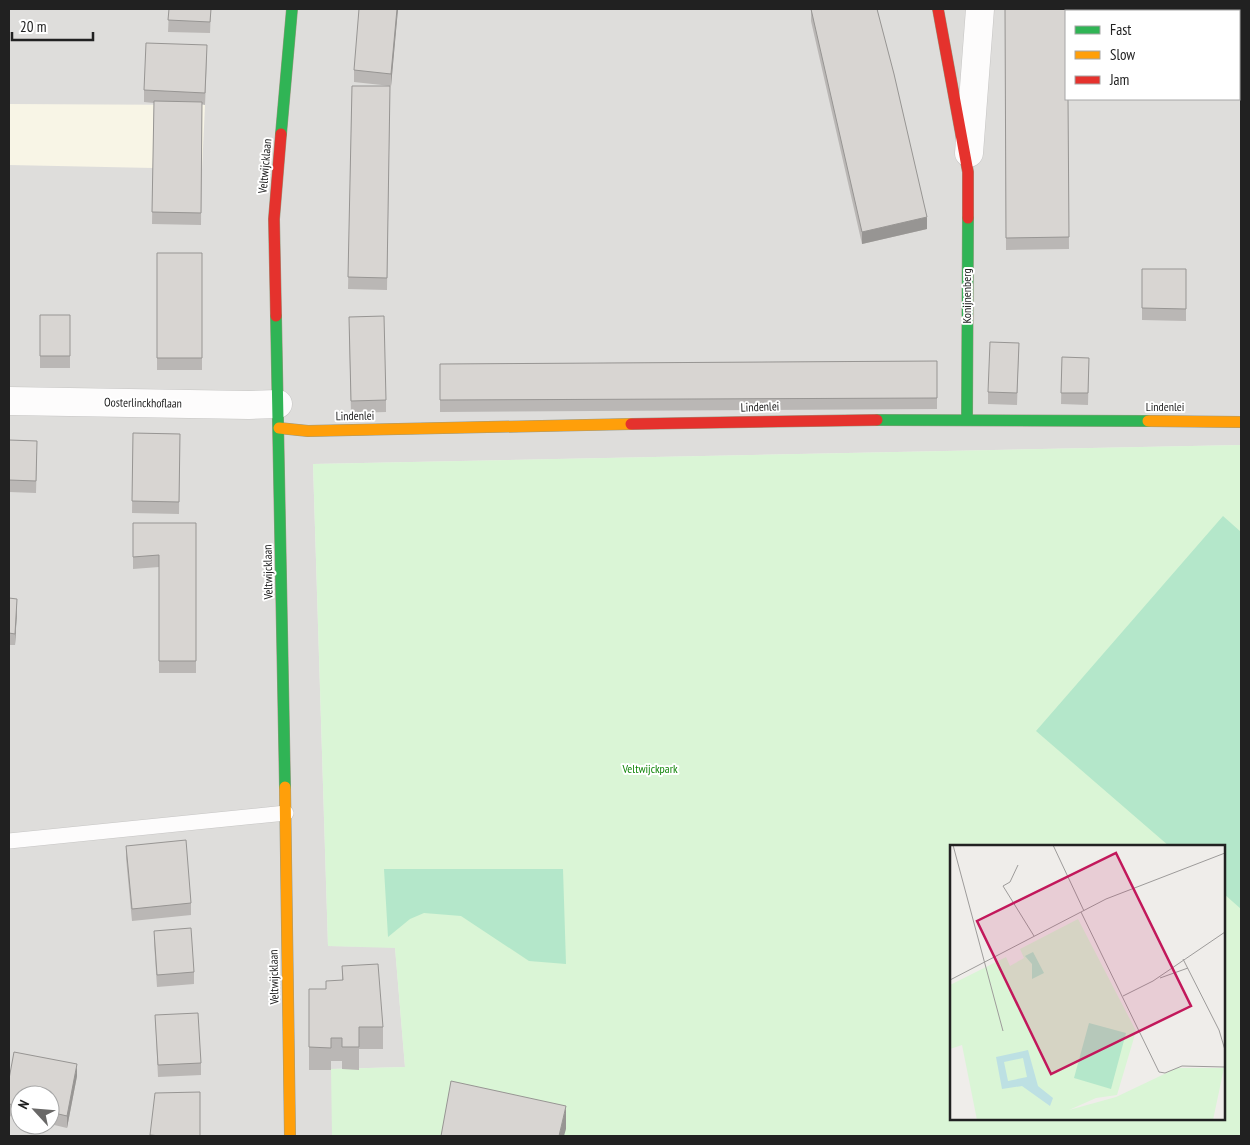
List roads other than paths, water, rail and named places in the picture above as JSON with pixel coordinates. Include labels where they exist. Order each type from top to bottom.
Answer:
[{"type":"street","name":"Veltwijcklaan","points":[[290,1136],[286,813],[274,218],[292,9]]},
{"type":"street","name":"Konijnenberg","points":[[938,9],[968,172]]},
{"type":"street","name":"Konijnenberg","points":[[967,420],[968,172],[980,9]]},
{"type":"street","name":"Oosterlinckhoflaan","points":[[9,401],[249,405],[278,416]]},
{"type":"street","name":"Lindenlei","points":[[278,416],[308,431],[745,421],[1241,422]]},
{"type":"lane","points":[[9,841],[286,813]]},
{"type":"park label","name":"Veltwijckpark","points":[[650,769]]}]
